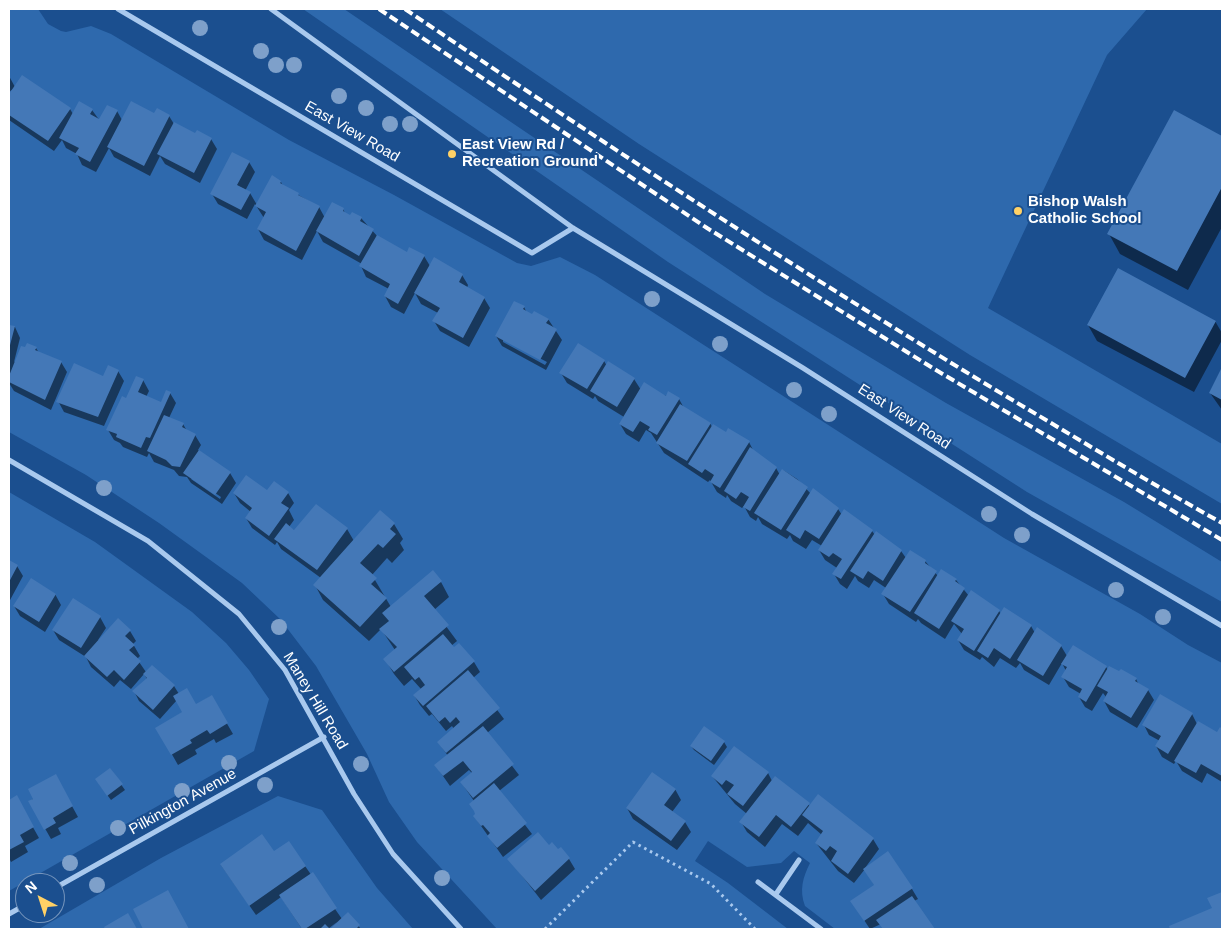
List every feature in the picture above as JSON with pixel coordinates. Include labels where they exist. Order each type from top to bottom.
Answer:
[{"type":"street","name":"East View Road","points":[[118,9],[532,253],[573,228]]},
{"type":"street","name":"East View Road","points":[[271,9],[573,228],[803,368],[1032,514],[1222,626]]},
{"type":"street","name":"Maney Hill Road","points":[[9,460],[148,541],[238,614],[285,670],[324,737],[354,794],[393,854],[461,929]]},
{"type":"street","name":"Pilkington Avenue","points":[[65,882],[324,737]]},
{"type":"street","points":[[776,894],[799,860]]},
{"type":"street","points":[[758,882],[821,929]]},
{"type":"path","points":[[545,929],[634,842],[711,884],[755,929]]},
{"type":"shaded area","points":[[9,9],[38,9],[48,24],[61,31],[66,32],[91,26],[111,34],[289,140],[517,263],[531,266],[560,257],[595,275],[1004,538],[1140,614],[1188,645],[1222,663],[1222,929],[835,929],[805,906],[802,894],[803,884],[805,873],[810,863],[794,851],[781,863],[747,867],[708,841],[695,861],[728,883],[788,929],[497,929],[417,842],[389,802],[367,754],[316,666],[280,619],[242,583],[159,523],[86,475],[9,432]]},
{"type":"shaded area","points":[[303,9],[344,9],[765,294],[946,403],[1124,502],[1222,562],[1222,602],[1027,492],[668,262]]},
{"type":"shaded area","name":"Bishop Walsh Catholic School","points":[[440,9],[1147,9],[1107,55],[988,308],[1222,444],[1222,504],[970,355],[639,144]]},
{"type":"shaded area","points":[[9,492],[95,542],[192,612],[226,643],[249,670],[269,699],[254,751],[40,873],[15,873],[15,888],[9,891]]},
{"type":"shaded area","points":[[278,796],[322,810],[377,888],[413,929],[39,929],[49,923],[65,923],[65,914],[161,858]]},
{"type":"building","points":[[22,75],[71,108],[48,141],[9,115],[9,94]]},
{"type":"building","points":[[79,101],[93,109],[90,114],[99,119],[107,105],[118,110],[90,162],[75,154],[79,148],[59,138]]},
{"type":"building","points":[[131,101],[154,113],[157,108],[170,115],[144,166],[107,147]]},
{"type":"building","points":[[1174,110],[1222,136],[1222,187],[1177,271],[1107,234]]},
{"type":"building","points":[[174,122],[195,133],[197,130],[212,138],[194,173],[157,154]]},
{"type":"building","points":[[232,152],[250,161],[237,185],[251,192],[241,210],[210,194]]},
{"type":"building","points":[[272,175],[281,181],[280,183],[299,193],[298,195],[320,206],[296,251],[257,229],[266,212],[255,206]]},
{"type":"building","points":[[332,202],[344,208],[343,211],[350,215],[352,212],[362,217],[360,221],[374,229],[359,256],[316,231]]},
{"type":"building","points":[[377,235],[407,252],[409,247],[425,255],[398,304],[384,296],[390,284],[359,266]]},
{"type":"building","points":[[434,257],[463,274],[459,282],[485,297],[463,338],[432,321],[440,308],[414,293]]},
{"type":"building","points":[[1118,268],[1216,321],[1185,378],[1087,325]]},
{"type":"building","points":[[514,301],[525,306],[523,309],[532,314],[534,311],[549,319],[546,323],[557,329],[540,360],[495,336]]},
{"type":"building","points":[[9,325],[15,326],[9,349]]},
{"type":"building","points":[[27,343],[37,347],[35,350],[62,361],[45,400],[9,382],[9,376],[21,346],[25,347]]},
{"type":"building","points":[[578,343],[605,360],[587,389],[559,373]]},
{"type":"building","points":[[608,361],[635,378],[617,407],[590,391]]},
{"type":"building","points":[[74,363],[103,376],[108,365],[119,370],[98,417],[56,402]]},
{"type":"building","points":[[1222,367],[1222,400],[1209,393]]},
{"type":"building","points":[[136,376],[144,379],[138,392],[161,402],[166,390],[171,392],[150,438],[146,437],[141,448],[116,437],[117,434],[106,430],[122,396],[126,398]]},
{"type":"building","points":[[644,382],[666,396],[668,391],[680,398],[657,435],[648,430],[650,427],[640,421],[633,432],[619,424]]},
{"type":"building","points":[[680,404],[711,423],[687,461],[656,443]]},
{"type":"building","points":[[164,415],[184,423],[182,427],[196,434],[180,467],[172,466],[166,460],[147,451]]},
{"type":"building","points":[[713,424],[726,432],[728,428],[750,441],[720,488],[710,482],[714,475],[705,469],[702,473],[688,464]]},
{"type":"building","points":[[750,447],[777,467],[750,511],[743,507],[749,497],[741,492],[736,499],[724,491]]},
{"type":"building","points":[[199,450],[231,472],[215,495],[183,473]]},
{"type":"building","points":[[782,469],[808,487],[781,530],[754,513]]},
{"type":"building","points":[[246,475],[267,490],[274,481],[289,492],[281,503],[289,508],[269,536],[245,518],[252,508],[233,493]]},
{"type":"building","points":[[813,488],[839,508],[819,539],[805,530],[800,539],[786,530]]},
{"type":"building","points":[[316,504],[348,528],[317,570],[274,539],[286,523],[294,530]]},
{"type":"building","points":[[844,509],[873,530],[841,579],[832,574],[842,559],[833,553],[829,557],[818,550]]},
{"type":"building","points":[[380,510],[395,523],[390,529],[396,534],[383,548],[378,544],[360,563],[377,578],[371,584],[387,598],[360,627],[313,585]]},
{"type":"building","points":[[876,531],[902,550],[883,581],[868,571],[863,579],[850,571]]},
{"type":"building","points":[[910,550],[926,560],[925,563],[937,571],[910,612],[881,594]]},
{"type":"building","points":[[9,560],[18,565],[9,582]]},
{"type":"building","points":[[941,569],[957,579],[955,581],[965,588],[939,629],[914,613]]},
{"type":"building","points":[[433,570],[442,581],[424,596],[449,625],[394,672],[383,659],[397,647],[379,629],[389,621],[382,613]]},
{"type":"building","points":[[31,578],[56,594],[39,622],[13,606]]},
{"type":"building","points":[[971,590],[1000,610],[974,651],[957,640],[964,629],[951,621]]},
{"type":"building","points":[[73,598],[101,616],[81,648],[52,630]]},
{"type":"building","points":[[1004,607],[1032,625],[1010,659],[994,648],[988,658],[977,651]]},
{"type":"building","points":[[118,618],[131,630],[125,636],[135,645],[129,650],[141,661],[124,680],[114,670],[107,677],[84,656]]},
{"type":"building","points":[[1037,627],[1062,645],[1043,676],[1017,660]]},
{"type":"building","points":[[443,634],[454,647],[459,643],[475,661],[423,706],[413,695],[425,685],[419,677],[415,680],[404,667]]},
{"type":"building","points":[[1073,645],[1107,666],[1086,702],[1078,697],[1082,689],[1061,677],[1067,667],[1061,664]]},
{"type":"building","points":[[152,665],[175,685],[153,710],[132,691],[147,678],[143,674]]},
{"type":"building","points":[[1109,666],[1119,671],[1121,669],[1137,678],[1135,681],[1149,689],[1131,718],[1103,701],[1108,692],[1097,686]]},
{"type":"building","points":[[468,670],[500,708],[446,753],[437,742],[460,722],[456,717],[450,723],[445,717],[439,722],[426,706]]},
{"type":"building","points":[[187,688],[196,704],[212,695],[228,723],[210,734],[207,730],[190,740],[192,743],[171,755],[155,728],[182,712],[173,696]]},
{"type":"building","points":[[1160,694],[1193,713],[1168,754],[1155,746],[1161,736],[1142,725]]},
{"type":"building","points":[[1198,721],[1217,732],[1220,727],[1222,729],[1222,776],[1201,764],[1196,773],[1174,761]]},
{"type":"building","points":[[483,726],[514,764],[473,798],[460,782],[472,772],[463,761],[443,776],[434,765]]},
{"type":"building","points":[[704,726],[725,741],[711,761],[690,746]]},
{"type":"building","points":[[734,746],[769,772],[743,806],[727,794],[734,785],[726,780],[722,785],[711,776]]},
{"type":"building","points":[[110,768],[123,784],[107,796],[95,779]]},
{"type":"building","points":[[652,772],[676,789],[664,805],[686,821],[671,841],[626,808]]},
{"type":"building","points":[[56,774],[73,806],[53,818],[56,823],[44,830],[28,801],[33,799],[28,789]]},
{"type":"building","points":[[775,776],[810,803],[791,827],[776,815],[759,837],[739,822]]},
{"type":"building","points":[[494,783],[527,823],[497,848],[487,836],[490,833],[473,816],[475,814],[474,811],[469,804]]},
{"type":"building","points":[[818,794],[874,838],[848,874],[831,861],[837,851],[830,846],[826,851],[815,843],[823,831],[802,815]]},
{"type":"building","points":[[17,795],[34,827],[20,835],[24,842],[9,850],[9,800]]},
{"type":"building","points":[[538,832],[549,845],[552,842],[558,849],[561,847],[570,858],[535,891],[507,859]]},
{"type":"building","points":[[262,834],[274,851],[289,841],[306,866],[249,906],[220,864]]},
{"type":"building","points":[[888,851],[913,888],[864,921],[850,901],[874,885],[863,869]]},
{"type":"building","points":[[313,872],[337,908],[305,929],[302,929],[279,895]]},
{"type":"building","points":[[168,890],[189,929],[143,929],[133,909]]},
{"type":"building","points":[[1222,892],[1222,929],[1170,929],[1169,926],[1212,908],[1207,898]]},
{"type":"building","points":[[912,896],[935,929],[883,929],[876,920]]},
{"type":"building","points":[[348,912],[360,925],[356,929],[330,929]]},
{"type":"building","points":[[128,913],[137,929],[105,929],[104,927]]},
{"type":"building","points":[[325,924],[330,929],[320,929]]},
{"type":"railway","points":[[379,9],[707,228],[936,370],[1222,540]]},
{"type":"railway","points":[[405,9],[554,109],[856,304],[1009,398],[1222,523]]},
{"type":"place","name":"East View Rd / Recreation Ground","points":[[452,154]]},
{"type":"place","name":"Bishop Walsh Catholic School","points":[[1018,211]]}]
